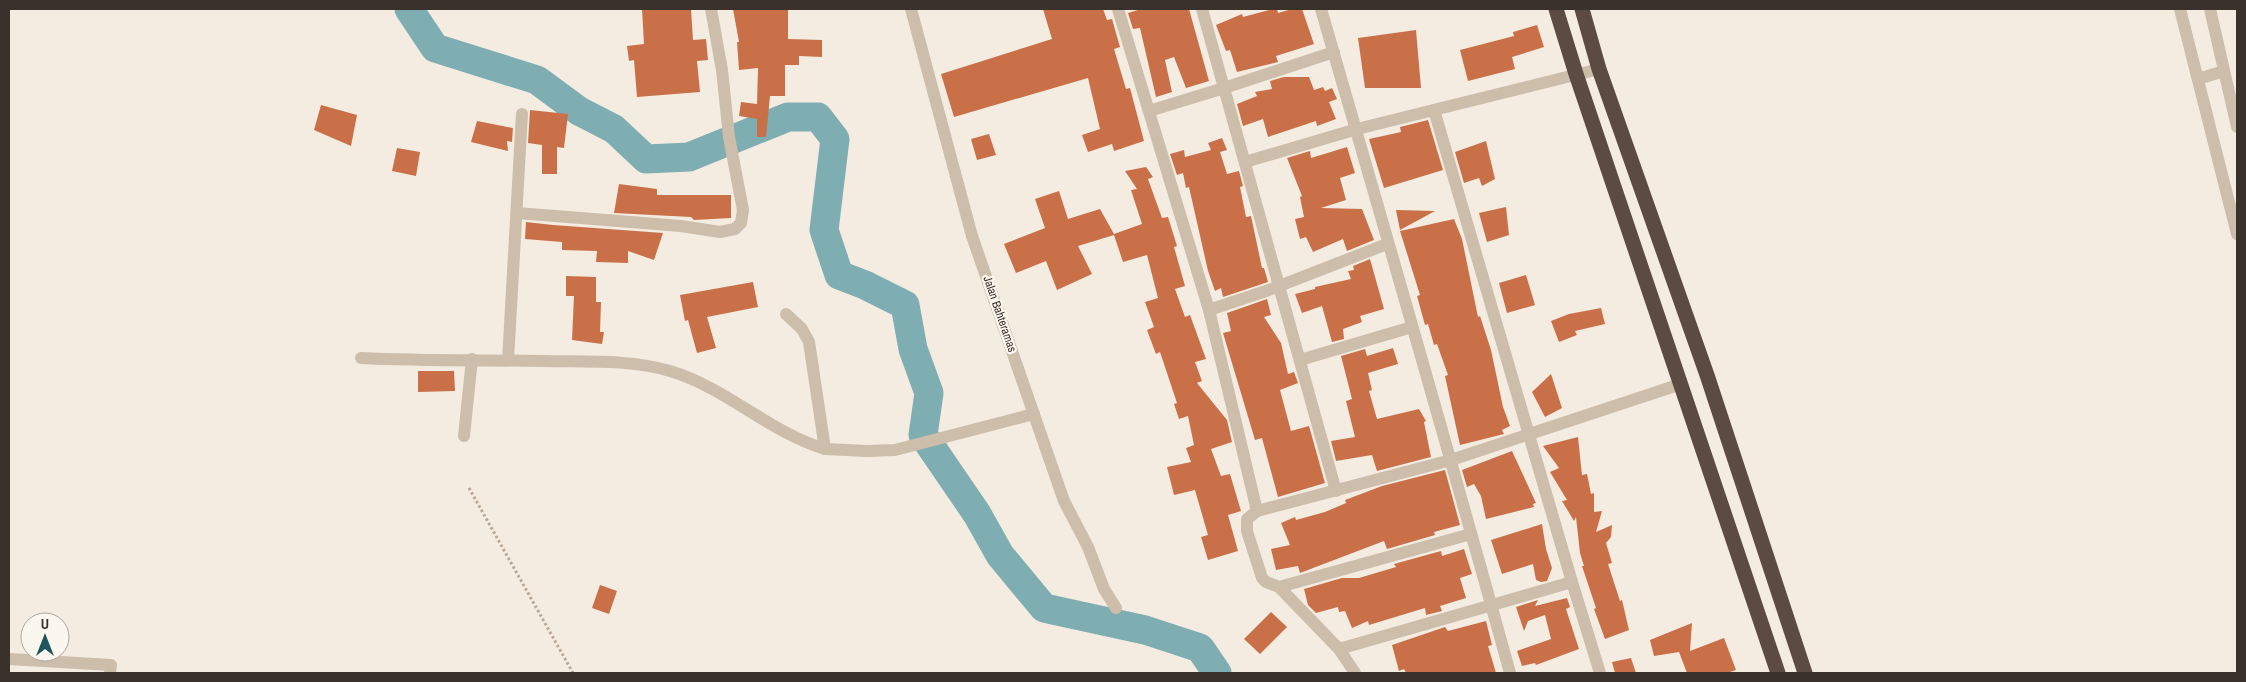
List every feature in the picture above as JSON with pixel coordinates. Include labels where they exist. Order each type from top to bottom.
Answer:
[{"type":"highway","points":[[1556,9],[1576,74],[1778,673]]},
{"type":"highway","points":[[1582,9],[1599,69],[1707,375],[1805,673]]},
{"type":"street","points":[[516,213],[727,231],[736,229],[740,223],[743,210],[728,137],[722,70],[711,9]]},
{"type":"street","name":"Jalan Bahteramas","points":[[911,9],[972,236],[1064,501],[1088,547],[1104,589],[1116,608]]},
{"type":"street","points":[[1118,9],[1209,310],[1257,511]]},
{"type":"street","points":[[1202,9],[1336,491]]},
{"type":"street","points":[[1321,9],[1387,244],[1451,460],[1510,673]]},
{"type":"street","points":[[2180,9],[2237,234]]},
{"type":"street","points":[[2210,9],[2237,127]]},
{"type":"street","points":[[1148,112],[1334,52]]},
{"type":"street","points":[[1245,162],[1356,129],[1599,69]]},
{"type":"street","points":[[2198,79],[2224,71]]},
{"type":"street","points":[[1434,110],[1600,673]]},
{"type":"street","points":[[508,360],[522,114]]},
{"type":"street","points":[[1209,310],[1387,244]]},
{"type":"street","points":[[786,314],[802,329],[809,342],[825,449]]},
{"type":"street","points":[[1300,360],[1412,327]]},
{"type":"street","points":[[361,358],[628,364],[668,370],[700,381],[794,439],[825,449],[895,450],[1034,414]]},
{"type":"street","points":[[464,436],[472,359]]},
{"type":"street","points":[[1355,673],[1340,649],[1279,587],[1266,582],[1262,578],[1247,531],[1247,519],[1257,511],[1451,460],[1681,384]]},
{"type":"street","points":[[1279,587],[1471,534]]},
{"type":"street","points":[[1340,649],[1572,582]]},
{"type":"street","points":[[9,659],[111,665],[110,673]]},
{"type":"path","points":[[469,488],[573,673]]},
{"type":"building","points":[[642,9],[691,9],[693,40],[706,39],[708,60],[697,61],[700,92],[637,97],[634,60],[629,61],[627,46],[644,44]]},
{"type":"building","points":[[733,9],[788,9],[788,39],[822,40],[822,57],[799,56],[799,65],[785,65],[785,96],[770,96],[766,137],[757,137],[757,119],[739,116],[741,102],[757,104],[758,68],[739,70],[737,42],[739,42]]},
{"type":"building","points":[[1043,9],[1103,9],[1107,20],[1112,19],[1120,47],[1114,49],[1126,89],[1130,88],[1144,141],[1114,151],[1112,144],[1088,152],[1082,135],[1100,129],[1088,78],[954,117],[941,74],[1052,39]]},
{"type":"building","points":[[1141,9],[1189,9],[1209,81],[1186,88],[1174,57],[1165,60],[1172,92],[1156,97],[1140,28],[1133,29],[1128,13]]},
{"type":"building","points":[[1277,9],[1278,13],[1292,9],[1302,9],[1314,44],[1276,56],[1278,62],[1237,72],[1230,50],[1226,51],[1216,25],[1242,14],[1243,17]]},
{"type":"building","points":[[1537,25],[1544,47],[1512,57],[1515,69],[1468,81],[1460,50],[1514,36],[1513,32]]},
{"type":"building","points":[[1416,30],[1421,88],[1365,88],[1358,38]]},
{"type":"building","points":[[1284,77],[1309,77],[1314,90],[1323,87],[1325,91],[1332,88],[1337,99],[1329,102],[1336,119],[1317,126],[1316,121],[1268,137],[1263,119],[1243,126],[1237,104],[1257,96],[1255,92],[1272,89],[1270,81]]},
{"type":"building","points":[[321,105],[357,115],[351,146],[314,130]]},
{"type":"building","points":[[530,110],[568,114],[564,148],[557,147],[557,174],[542,174],[542,145],[528,143]]},
{"type":"building","points":[[1428,120],[1443,170],[1384,188],[1369,139],[1401,132],[1400,127]]},
{"type":"building","points":[[477,121],[513,128],[512,142],[507,141],[508,151],[471,142]]},
{"type":"building","points":[[989,134],[996,155],[977,160],[971,139]]},
{"type":"building","points":[[1222,138],[1227,150],[1220,152],[1227,174],[1239,171],[1243,186],[1240,187],[1246,217],[1251,216],[1262,268],[1264,268],[1268,282],[1223,297],[1221,288],[1215,291],[1208,271],[1189,187],[1186,188],[1183,173],[1177,175],[1170,154],[1184,150],[1185,157],[1211,150],[1208,143]]},
{"type":"building","points":[[1486,141],[1495,179],[1482,186],[1479,178],[1464,183],[1455,152]]},
{"type":"building","points":[[1347,147],[1355,173],[1340,178],[1346,200],[1321,208],[1362,209],[1374,240],[1347,251],[1343,239],[1313,252],[1306,237],[1300,239],[1295,219],[1304,217],[1300,197],[1302,196],[1287,158],[1310,151],[1311,158]]},
{"type":"building","points":[[397,148],[420,152],[416,176],[392,171]]},
{"type":"building","points":[[1146,167],[1153,177],[1148,179],[1162,218],[1168,217],[1177,246],[1174,247],[1185,286],[1175,289],[1185,317],[1190,315],[1206,359],[1195,362],[1202,381],[1197,383],[1227,420],[1232,442],[1211,449],[1221,476],[1230,474],[1241,511],[1228,515],[1238,551],[1208,560],[1201,537],[1208,535],[1195,490],[1174,495],[1167,467],[1191,462],[1186,448],[1194,445],[1188,416],[1179,419],[1174,404],[1177,403],[1160,352],[1156,354],[1147,330],[1154,327],[1145,302],[1158,298],[1147,255],[1123,262],[1114,235],[1078,246],[1092,274],[1057,290],[1046,261],[1016,273],[1004,244],[1045,228],[1035,199],[1059,191],[1068,219],[1100,209],[1114,234],[1142,224],[1131,190],[1137,189],[1125,171]]},
{"type":"building","points":[[619,184],[657,189],[657,195],[731,195],[731,218],[694,220],[691,217],[614,213]]},
{"type":"building","points":[[1506,207],[1509,235],[1487,242],[1479,213]]},
{"type":"building","points":[[1396,210],[1435,211],[1400,230]]},
{"type":"building","points":[[1454,219],[1462,239],[1478,317],[1480,316],[1491,350],[1503,407],[1510,426],[1502,430],[1504,434],[1460,445],[1445,376],[1448,375],[1437,344],[1434,345],[1428,324],[1425,325],[1417,296],[1420,295],[1400,231]]},
{"type":"building","points":[[526,222],[663,233],[654,260],[628,251],[628,263],[596,262],[597,251],[562,250],[562,242],[525,239]]},
{"type":"building","points":[[1370,259],[1384,309],[1360,316],[1362,322],[1343,329],[1344,339],[1332,342],[1322,306],[1302,313],[1295,294],[1315,289],[1315,287],[1351,279],[1348,271],[1354,270],[1353,266]]},
{"type":"building","points":[[1526,275],[1535,305],[1507,313],[1499,283]]},
{"type":"building","points":[[566,276],[596,277],[596,302],[601,302],[600,332],[604,332],[602,344],[572,340],[574,296],[566,296]]},
{"type":"building","points":[[753,282],[758,307],[707,317],[716,348],[697,353],[688,320],[685,321],[680,295]]},
{"type":"building","points":[[1267,299],[1271,315],[1264,317],[1281,343],[1288,374],[1294,372],[1298,383],[1280,390],[1291,431],[1309,426],[1325,483],[1278,497],[1262,438],[1255,440],[1223,333],[1231,331],[1227,313]]},
{"type":"building","points":[[1601,308],[1605,324],[1575,331],[1577,335],[1559,342],[1551,321],[1569,314]]},
{"type":"building","points":[[1393,348],[1398,364],[1368,373],[1372,390],[1369,391],[1377,419],[1419,409],[1426,421],[1424,422],[1431,457],[1377,471],[1372,455],[1336,461],[1331,441],[1355,437],[1346,401],[1352,399],[1341,356],[1365,349],[1367,356]]},
{"type":"building","points":[[418,371],[454,371],[455,391],[418,392]]},
{"type":"building","points":[[1551,374],[1562,408],[1545,417],[1532,392]]},
{"type":"building","points":[[1578,437],[1582,475],[1587,474],[1591,494],[1594,493],[1594,512],[1602,511],[1596,532],[1612,525],[1611,537],[1606,543],[1612,563],[1608,564],[1620,601],[1622,600],[1629,630],[1605,639],[1582,566],[1584,566],[1580,553],[1576,517],[1574,521],[1562,501],[1567,500],[1550,472],[1559,468],[1543,446]]},
{"type":"building","points":[[1512,451],[1536,503],[1533,504],[1534,507],[1486,519],[1481,496],[1474,484],[1467,487],[1462,470]]},
{"type":"building","points":[[1445,470],[1460,525],[1434,532],[1435,535],[1387,549],[1384,541],[1300,573],[1298,566],[1276,570],[1271,549],[1290,545],[1281,523],[1295,517],[1296,520],[1325,512],[1346,503],[1345,500],[1382,486]]},
{"type":"building","points":[[1542,524],[1546,549],[1552,568],[1547,581],[1541,582],[1536,580],[1533,564],[1502,574],[1491,540]]},
{"type":"building","points":[[1464,549],[1472,574],[1460,578],[1466,598],[1440,606],[1442,611],[1426,615],[1425,608],[1369,625],[1368,621],[1352,628],[1345,611],[1339,612],[1338,607],[1316,613],[1308,605],[1304,589],[1342,578],[1359,578],[1396,567],[1394,564],[1441,551],[1442,556]]},
{"type":"building","points":[[600,585],[617,591],[609,614],[592,608]]},
{"type":"building","points":[[1567,598],[1570,607],[1566,609],[1579,649],[1536,665],[1535,663],[1522,666],[1517,651],[1551,639],[1545,615],[1528,621],[1524,631],[1516,607],[1538,600],[1535,606]]},
{"type":"building","points":[[1271,612],[1287,627],[1260,654],[1244,639]]},
{"type":"building","points":[[1486,621],[1492,645],[1488,646],[1496,673],[1406,673],[1404,669],[1399,671],[1392,645],[1445,627],[1448,631]]},
{"type":"building","points":[[1692,623],[1690,651],[1724,638],[1736,670],[1727,673],[1687,673],[1679,652],[1654,656],[1650,640]]},
{"type":"building","points":[[1631,658],[1636,673],[1615,673],[1612,662]]},
{"type":"waterway","points":[[409,9],[435,48],[537,80],[579,111],[614,129],[646,159],[689,157],[788,117],[818,117],[835,139],[824,230],[839,275],[865,285],[905,305],[913,349],[929,393],[923,435],[977,514],[1000,555],[1044,608],[1145,630],[1200,648],[1217,673]]}]
